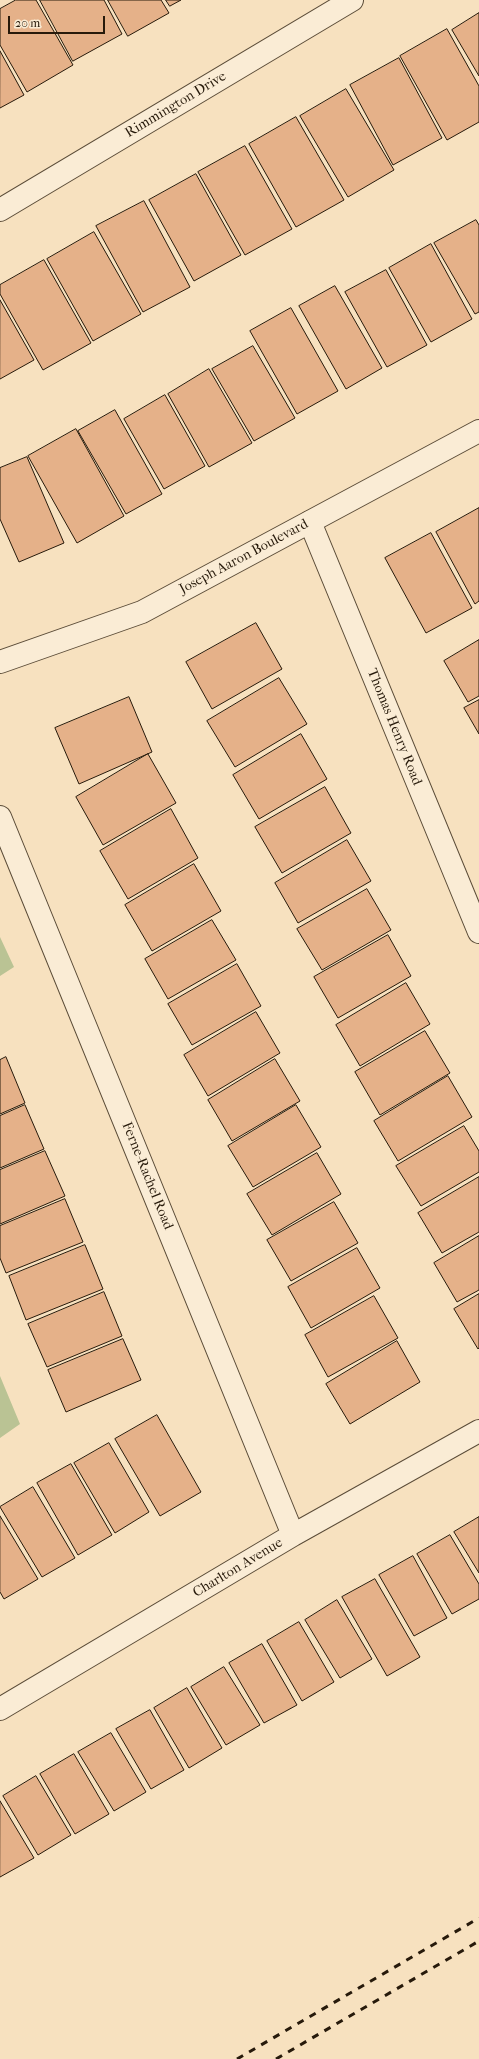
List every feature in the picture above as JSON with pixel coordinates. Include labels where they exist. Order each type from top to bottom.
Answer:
[{"type":"street","name":"Rimmington Drive","points":[[0,210],[352,0]]},
{"type":"street","name":"Joseph Aaron Boulevard","points":[[0,662],[142,612],[479,431]]},
{"type":"street","name":"Thomas Henry Road","points":[[310,522],[479,932]]},
{"type":"street","name":"Ferne-Rachel Road","points":[[0,816],[293,1535]]},
{"type":"street","name":"Charlton Avenue","points":[[0,1709],[293,1535],[479,1431]]},
{"type":"green space","points":[[0,937],[14,967],[0,976]]},
{"type":"green space","points":[[0,1376],[20,1424],[0,1438]]},
{"type":"building","points":[[16,0],[36,0],[73,65],[27,92],[0,45],[0,9]]},
{"type":"building","points":[[40,0],[104,0],[122,34],[73,61]]},
{"type":"building","points":[[108,0],[161,0],[169,13],[128,36]]},
{"type":"building","points":[[166,0],[181,0],[170,6]]},
{"type":"building","points":[[479,13],[479,76],[452,30]]},
{"type":"building","points":[[447,29],[479,86],[479,122],[447,140],[400,56]]},
{"type":"building","points":[[0,51],[24,95],[0,108]]},
{"type":"building","points":[[399,58],[442,138],[393,165],[350,85]]},
{"type":"building","points":[[346,89],[394,170],[348,197],[300,116]]},
{"type":"building","points":[[296,117],[344,200],[296,227],[249,144]]},
{"type":"building","points":[[245,146],[292,229],[245,255],[198,172]]},
{"type":"building","points":[[196,174],[241,255],[194,281],[149,200]]},
{"type":"building","points":[[144,201],[190,287],[143,312],[96,226]]},
{"type":"building","points":[[476,220],[479,225],[479,312],[475,314],[434,243]]},
{"type":"building","points":[[94,232],[141,314],[93,341],[47,259]]},
{"type":"building","points":[[431,244],[472,319],[431,342],[389,268]]},
{"type":"building","points":[[44,260],[91,343],[43,370],[0,294],[0,285]]},
{"type":"building","points":[[386,270],[427,345],[387,367],[345,292]]},
{"type":"building","points":[[335,286],[382,368],[346,389],[299,306]]},
{"type":"building","points":[[0,300],[34,360],[0,379]]},
{"type":"building","points":[[291,308],[338,391],[297,414],[250,331]]},
{"type":"building","points":[[253,346],[295,418],[254,441],[212,369]]},
{"type":"building","points":[[209,369],[252,443],[209,467],[168,394]]},
{"type":"building","points":[[165,395],[205,466],[164,489],[124,419]]},
{"type":"building","points":[[115,410],[162,494],[126,514],[78,431]]},
{"type":"building","points":[[76,429],[124,516],[77,543],[28,456]]},
{"type":"building","points":[[27,457],[64,543],[19,562],[0,519],[0,468]]},
{"type":"building","points":[[479,508],[479,601],[475,604],[436,532]]},
{"type":"building","points":[[431,533],[472,608],[426,633],[385,558]]},
{"type":"building","points":[[256,623],[282,669],[212,709],[186,662]]},
{"type":"building","points":[[479,640],[479,696],[468,702],[444,661]]},
{"type":"building","points":[[279,678],[307,724],[235,767],[207,721]]},
{"type":"building","points":[[129,697],[152,752],[79,784],[55,728]]},
{"type":"building","points":[[479,700],[479,734],[464,708]]},
{"type":"building","points":[[301,734],[327,779],[259,819],[233,775]]},
{"type":"building","points":[[148,754],[176,803],[103,845],[76,797]]},
{"type":"building","points":[[325,787],[351,833],[282,873],[255,827]]},
{"type":"building","points":[[171,809],[198,858],[128,899],[100,851]]},
{"type":"building","points":[[347,840],[371,881],[298,923],[275,883]]},
{"type":"building","points":[[194,864],[221,911],[152,951],[125,905]]},
{"type":"building","points":[[367,889],[391,930],[322,970],[297,929]]},
{"type":"building","points":[[212,920],[236,960],[168,999],[145,959]]},
{"type":"building","points":[[388,935],[411,976],[338,1018],[314,977]]},
{"type":"building","points":[[237,964],[261,1006],[192,1045],[168,1004]]},
{"type":"building","points":[[406,983],[430,1024],[360,1066],[336,1025]]},
{"type":"building","points":[[256,1012],[280,1053],[208,1096],[184,1055]]},
{"type":"building","points":[[425,1031],[450,1073],[380,1115],[355,1072]]},
{"type":"building","points":[[6,1057],[25,1103],[0,1114],[0,1060]]},
{"type":"building","points":[[275,1059],[300,1101],[232,1141],[208,1100]]},
{"type":"building","points":[[448,1076],[472,1117],[398,1161],[374,1121]]},
{"type":"building","points":[[25,1105],[44,1149],[0,1168],[0,1116]]},
{"type":"building","points":[[296,1105],[321,1147],[253,1187],[228,1146]]},
{"type":"building","points":[[464,1126],[479,1151],[479,1172],[421,1206],[396,1166]]},
{"type":"building","points":[[45,1151],[65,1196],[0,1224],[0,1170]]},
{"type":"building","points":[[317,1153],[341,1194],[272,1235],[247,1194]]},
{"type":"building","points":[[479,1177],[479,1232],[442,1253],[418,1213]]},
{"type":"building","points":[[65,1199],[83,1242],[6,1273],[0,1258],[0,1226]]},
{"type":"building","points":[[334,1202],[358,1243],[291,1281],[267,1240]]},
{"type":"building","points":[[479,1236],[479,1290],[457,1302],[434,1263]]},
{"type":"building","points":[[85,1245],[103,1289],[26,1320],[9,1276]]},
{"type":"building","points":[[357,1248],[380,1288],[311,1328],[288,1287]]},
{"type":"building","points":[[104,1292],[122,1336],[47,1367],[28,1324]]},
{"type":"building","points":[[479,1294],[479,1348],[478,1349],[454,1309]]},
{"type":"building","points":[[374,1296],[398,1338],[328,1377],[305,1335]]},
{"type":"building","points":[[123,1339],[141,1380],[66,1412],[48,1370]]},
{"type":"building","points":[[397,1341],[420,1382],[350,1424],[326,1384]]},
{"type":"building","points":[[157,1415],[201,1492],[160,1516],[115,1439]]},
{"type":"building","points":[[109,1443],[149,1512],[115,1533],[74,1463]]},
{"type":"building","points":[[71,1464],[112,1535],[78,1555],[37,1483]]},
{"type":"building","points":[[33,1487],[75,1558],[42,1577],[0,1507]]},
{"type":"building","points":[[0,1516],[38,1579],[4,1599],[0,1592]]},
{"type":"building","points":[[479,1517],[479,1573],[454,1532]]},
{"type":"building","points":[[450,1535],[479,1584],[479,1599],[452,1614],[417,1554]]},
{"type":"building","points":[[413,1556],[447,1618],[414,1636],[379,1575]]},
{"type":"building","points":[[375,1579],[420,1657],[387,1676],[342,1597]]},
{"type":"building","points":[[337,1600],[372,1659],[340,1678],[305,1620]]},
{"type":"building","points":[[299,1622],[334,1682],[302,1701],[267,1641]]},
{"type":"building","points":[[262,1644],[297,1705],[264,1723],[229,1663]]},
{"type":"building","points":[[224,1667],[260,1725],[226,1745],[191,1687]]},
{"type":"building","points":[[187,1688],[222,1748],[189,1768],[154,1708]]},
{"type":"building","points":[[150,1710],[184,1770],[151,1789],[116,1729]]},
{"type":"building","points":[[111,1733],[146,1792],[114,1811],[78,1752]]},
{"type":"building","points":[[74,1754],[109,1814],[75,1834],[40,1774]]},
{"type":"building","points":[[36,1776],[71,1835],[38,1855],[3,1796]]},
{"type":"building","points":[[0,1801],[34,1858],[0,1877]]},
{"type":"railway","points":[[237,2059],[479,1918]]},
{"type":"railway","points":[[276,2059],[479,1941]]}]
